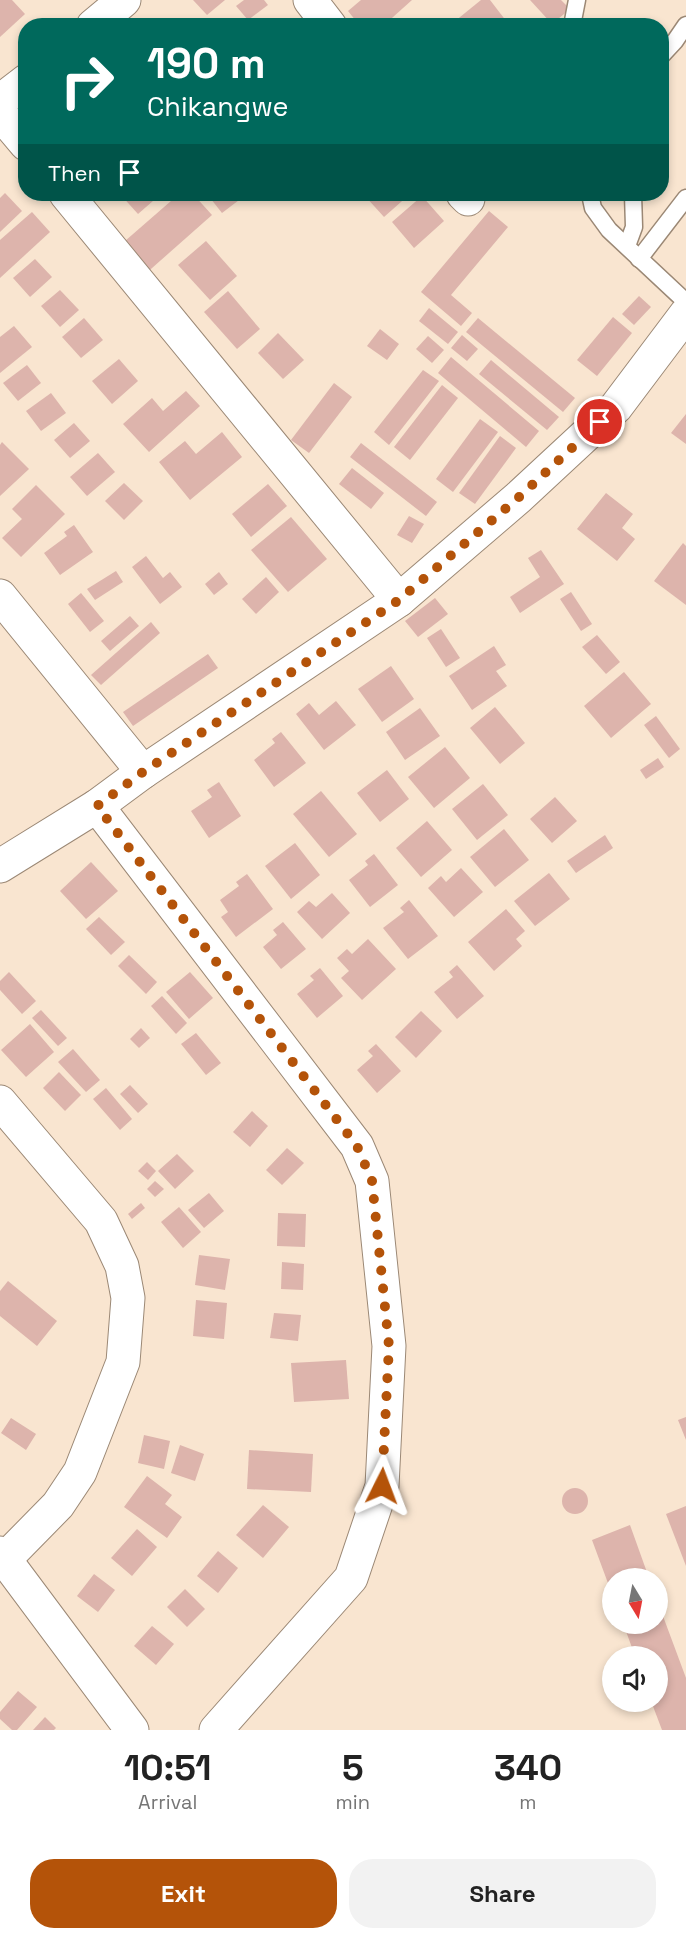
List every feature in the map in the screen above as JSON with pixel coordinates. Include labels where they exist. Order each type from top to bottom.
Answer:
[{"type":"street","points":[[103,18],[124,0]]},
{"type":"street","points":[[310,0],[324,18]]},
{"type":"street","points":[[0,101],[18,87]]},
{"type":"street","points":[[0,113],[18,134]]},
{"type":"street","points":[[72,201],[399,600]]},
{"type":"street","points":[[0,866],[97,806],[143,772],[399,600],[519,497],[616,407],[686,314]]},
{"type":"street","points":[[0,596],[143,772]]},
{"type":"street","points":[[97,806],[357,1146],[372,1181],[389,1346],[382,1486],[351,1578],[216,1730]]},
{"type":"street","points":[[0,1102],[101,1221],[122,1266],[128,1298],[123,1362],[80,1472],[58,1505],[2,1556],[132,1730]]},
{"type":"lane","points":[[574,18],[577,0]]},
{"type":"lane","points":[[669,47],[686,25]]},
{"type":"lane","points":[[639,259],[686,198]]},
{"type":"lane","points":[[592,201],[593,208],[609,230],[686,302]]},
{"type":"lane","points":[[627,246],[634,226],[633,201]]},
{"type":"building","points":[[0,0],[12,0],[25,14],[0,37]]},
{"type":"building","points":[[193,0],[225,0],[207,15]]},
{"type":"building","points":[[244,0],[264,0],[268,5],[251,18],[246,18],[236,6]]},
{"type":"building","points":[[361,0],[412,0],[392,18],[354,18],[348,11]]},
{"type":"building","points":[[481,0],[490,0],[504,18],[459,18]]},
{"type":"building","points":[[530,0],[561,0],[570,9],[559,18],[546,18]]},
{"type":"building","points":[[5,193],[22,211],[0,232],[0,198]]},
{"type":"building","points":[[126,201],[153,201],[138,214]]},
{"type":"building","points":[[171,201],[199,201],[212,215],[143,276],[117,248]]},
{"type":"building","points":[[213,201],[238,201],[222,213]]},
{"type":"building","points":[[370,201],[402,201],[384,217]]},
{"type":"building","points":[[416,201],[426,201],[444,221],[414,248],[392,222]]},
{"type":"building","points":[[489,211],[508,227],[451,295],[472,313],[461,326],[421,292]]},
{"type":"building","points":[[32,212],[50,232],[0,278],[0,240]]},
{"type":"building","points":[[206,241],[237,276],[210,300],[178,265]]},
{"type":"building","points":[[35,259],[52,277],[30,297],[13,278]]},
{"type":"building","points":[[60,290],[79,310],[60,327],[41,306]]},
{"type":"building","points":[[228,291],[260,329],[237,349],[204,312]]},
{"type":"building","points":[[639,296],[651,307],[634,325],[622,314]]},
{"type":"building","points":[[429,308],[458,332],[448,344],[419,321]]},
{"type":"building","points":[[613,317],[632,333],[597,376],[577,360]]},
{"type":"building","points":[[84,318],[103,340],[81,358],[62,337]]},
{"type":"building","points":[[478,318],[575,398],[563,412],[466,332]]},
{"type":"building","points":[[14,326],[32,347],[0,373],[0,337]]},
{"type":"building","points":[[380,329],[399,344],[387,360],[367,346]]},
{"type":"building","points":[[278,333],[304,360],[283,379],[258,353]]},
{"type":"building","points":[[462,335],[478,349],[467,361],[451,348]]},
{"type":"building","points":[[428,336],[444,350],[432,363],[416,349]]},
{"type":"building","points":[[451,357],[539,431],[526,447],[438,373]]},
{"type":"building","points":[[119,359],[138,381],[112,404],[92,381]]},
{"type":"building","points":[[491,360],[559,417],[547,430],[479,374]]},
{"type":"building","points":[[27,365],[41,383],[18,401],[3,383]]},
{"type":"building","points":[[423,370],[439,381],[389,445],[374,432]]},
{"type":"building","points":[[334,383],[352,397],[309,453],[291,440]]},
{"type":"building","points":[[442,385],[458,398],[410,460],[394,447]]},
{"type":"building","points":[[186,391],[200,406],[149,452],[123,424],[152,398],[163,411]]},
{"type":"building","points":[[51,393],[66,413],[41,431],[26,411]]},
{"type":"building","points":[[686,414],[686,444],[671,433]]},
{"type":"building","points":[[480,419],[498,432],[453,492],[436,479]]},
{"type":"building","points":[[74,423],[90,441],[70,458],[54,440]]},
{"type":"building","points":[[222,432],[242,457],[190,500],[159,462],[185,441],[196,454]]},
{"type":"building","points":[[500,436],[516,448],[475,504],[459,493]]},
{"type":"building","points":[[2,442],[29,469],[0,496],[0,445]]},
{"type":"building","points":[[361,443],[437,502],[426,516],[350,457]]},
{"type":"building","points":[[98,453],[115,472],[87,496],[70,477]]},
{"type":"building","points":[[352,468],[384,493],[371,509],[339,484]]},
{"type":"building","points":[[124,483],[143,501],[124,520],[105,501]]},
{"type":"building","points":[[268,484],[287,506],[251,537],[232,514]]},
{"type":"building","points":[[36,485],[65,514],[21,557],[2,538],[22,519],[12,509]]},
{"type":"building","points":[[606,493],[633,514],[622,528],[635,539],[617,561],[577,529]]},
{"type":"building","points":[[409,516],[424,524],[412,543],[397,535]]},
{"type":"building","points":[[291,517],[327,559],[288,592],[251,550]]},
{"type":"building","points":[[74,525],[93,552],[60,575],[44,553],[67,536],[64,532]]},
{"type":"building","points":[[683,543],[686,546],[686,605],[654,581]]},
{"type":"building","points":[[541,550],[564,584],[520,613],[510,597],[540,577],[528,558]]},
{"type":"building","points":[[146,556],[163,578],[170,572],[182,587],[160,604],[132,567]]},
{"type":"building","points":[[116,571],[123,582],[95,600],[87,589]]},
{"type":"building","points":[[219,572],[228,584],[214,595],[205,584]]},
{"type":"building","points":[[266,577],[279,592],[256,614],[242,599]]},
{"type":"building","points":[[571,592],[592,624],[581,631],[560,599]]},
{"type":"building","points":[[81,593],[104,621],[90,632],[68,604]]},
{"type":"building","points":[[435,598],[448,614],[418,637],[405,621]]},
{"type":"building","points":[[130,616],[139,626],[110,651],[101,641]]},
{"type":"building","points":[[151,622],[160,633],[101,685],[91,675]]},
{"type":"building","points":[[441,629],[460,658],[446,667],[427,638]]},
{"type":"building","points":[[597,635],[620,662],[606,674],[582,647]]},
{"type":"building","points":[[494,646],[506,665],[496,671],[507,686],[472,710],[449,676]]},
{"type":"building","points":[[208,654],[218,668],[133,726],[123,712]]},
{"type":"building","points":[[391,666],[414,699],[382,722],[358,689]]},
{"type":"building","points":[[624,672],[651,704],[611,738],[584,706]]},
{"type":"building","points":[[336,701],[356,725],[324,750],[296,714],[309,703],[319,715]]},
{"type":"building","points":[[495,707],[525,743],[500,764],[470,728]]},
{"type":"building","points":[[420,708],[440,736],[405,760],[386,732]]},
{"type":"building","points":[[656,716],[680,749],[669,758],[644,725]]},
{"type":"building","points":[[281,732],[306,763],[274,787],[254,760],[275,743],[272,739]]},
{"type":"building","points":[[445,747],[470,778],[434,808],[408,777]]},
{"type":"building","points":[[658,758],[664,767],[646,779],[640,770]]},
{"type":"building","points":[[387,770],[409,799],[380,822],[357,793]]},
{"type":"building","points":[[219,782],[241,816],[209,838],[191,811],[212,797],[207,790]]},
{"type":"building","points":[[483,784],[508,815],[477,840],[452,809]]},
{"type":"building","points":[[321,791],[357,834],[329,857],[293,814]]},
{"type":"building","points":[[555,797],[577,821],[552,843],[530,819]]},
{"type":"building","points":[[427,821],[452,850],[421,877],[396,848]]},
{"type":"building","points":[[504,829],[529,860],[495,887],[470,857]]},
{"type":"building","points":[[605,835],[613,848],[576,873],[567,861]]},
{"type":"building","points":[[295,843],[320,875],[291,899],[265,866]]},
{"type":"building","points":[[374,854],[398,885],[370,907],[349,880],[368,865],[365,861]]},
{"type":"building","points":[[91,862],[118,891],[86,919],[60,891]]},
{"type":"building","points":[[461,868],[483,892],[454,917],[428,888],[441,876],[446,882]]},
{"type":"building","points":[[549,873],[570,899],[535,926],[514,901]]},
{"type":"building","points":[[247,874],[273,909],[236,937],[221,917],[228,912],[220,900],[239,886],[236,882]]},
{"type":"building","points":[[332,893],[350,913],[322,939],[297,912],[309,901],[316,907]]},
{"type":"building","points":[[409,900],[438,936],[408,959],[383,928],[404,912],[400,908]]},
{"type":"building","points":[[506,909],[525,931],[516,939],[522,946],[494,971],[468,942]]},
{"type":"building","points":[[99,917],[125,942],[111,955],[86,929]]},
{"type":"building","points":[[283,922],[306,949],[281,969],[263,947],[277,935],[273,930]]},
{"type":"building","points":[[368,939],[396,969],[362,1000],[341,978],[349,971],[337,958],[347,949],[352,954]]},
{"type":"building","points":[[129,955],[157,982],[146,994],[118,966]]},
{"type":"building","points":[[457,965],[484,996],[457,1019],[434,992],[453,977],[449,972]]},
{"type":"building","points":[[320,968],[343,996],[317,1018],[297,994],[314,980],[310,976]]},
{"type":"building","points":[[9,972],[36,1001],[22,1014],[0,990],[0,981]]},
{"type":"building","points":[[190,972],[213,998],[189,1019],[166,992]]},
{"type":"building","points":[[162,996],[187,1023],[176,1034],[151,1006]]},
{"type":"building","points":[[41,1010],[67,1038],[58,1046],[32,1018]]},
{"type":"building","points":[[421,1011],[442,1031],[416,1058],[395,1037]]},
{"type":"building","points":[[30,1024],[54,1052],[26,1077],[1,1050]]},
{"type":"building","points":[[141,1028],[150,1038],[139,1048],[130,1039]]},
{"type":"building","points":[[196,1033],[221,1063],[206,1075],[181,1044]]},
{"type":"building","points":[[376,1044],[401,1071],[377,1093],[357,1070],[373,1056],[368,1051]]},
{"type":"building","points":[[73,1049],[100,1080],[86,1092],[58,1062]]},
{"type":"building","points":[[59,1072],[81,1095],[65,1111],[43,1088]]},
{"type":"building","points":[[130,1085],[148,1104],[138,1113],[120,1094]]},
{"type":"building","points":[[106,1088],[132,1119],[120,1130],[93,1099]]},
{"type":"building","points":[[252,1111],[268,1126],[250,1147],[233,1132]]},
{"type":"building","points":[[287,1148],[304,1163],[282,1185],[266,1170]]},
{"type":"building","points":[[177,1154],[194,1171],[175,1189],[158,1171]]},
{"type":"building","points":[[147,1162],[156,1171],[148,1180],[138,1171]]},
{"type":"building","points":[[155,1181],[164,1189],[155,1197],[147,1189]]},
{"type":"building","points":[[209,1193],[224,1211],[204,1228],[188,1210]]},
{"type":"building","points":[[141,1203],[145,1208],[132,1219],[128,1214]]},
{"type":"building","points":[[179,1207],[201,1232],[183,1248],[161,1222]]},
{"type":"building","points":[[278,1213],[306,1214],[305,1247],[277,1246]]},
{"type":"building","points":[[199,1255],[230,1259],[225,1290],[195,1285]]},
{"type":"building","points":[[282,1262],[304,1264],[303,1290],[281,1289]]},
{"type":"building","points":[[8,1281],[57,1321],[37,1346],[0,1316],[0,1291]]},
{"type":"building","points":[[196,1300],[227,1303],[224,1339],[193,1336]]},
{"type":"building","points":[[274,1313],[301,1315],[298,1341],[270,1338]]},
{"type":"building","points":[[346,1360],[349,1399],[294,1402],[291,1363]]},
{"type":"building","points":[[686,1417],[686,1440],[678,1420]]},
{"type":"building","points":[[11,1418],[36,1434],[26,1450],[1,1433]]},
{"type":"building","points":[[144,1435],[170,1441],[164,1469],[138,1463]]},
{"type":"building","points":[[180,1445],[204,1454],[195,1481],[171,1473]]},
{"type":"building","points":[[249,1450],[313,1454],[311,1492],[247,1489]]},
{"type":"building","points":[[147,1476],[172,1495],[165,1504],[182,1517],[167,1538],[124,1507]]},
{"type":"building","points":[[575,1488],[585,1491],[588,1501],[585,1511],[575,1514],[565,1511],[562,1501],[565,1491]]},
{"type":"building","points":[[263,1505],[289,1527],[263,1558],[236,1535]]},
{"type":"building","points":[[686,1506],[686,1566],[666,1514]]},
{"type":"building","points":[[630,1525],[645,1568],[602,1568],[592,1540]]},
{"type":"building","points":[[137,1529],[157,1547],[132,1576],[111,1558]]},
{"type":"building","points":[[218,1551],[238,1568],[218,1593],[197,1576]]},
{"type":"building","points":[[94,1574],[115,1590],[98,1612],[77,1596]]},
{"type":"building","points":[[185,1589],[205,1609],[187,1627],[167,1607]]},
{"type":"building","points":[[152,1626],[174,1644],[156,1665],[134,1646]]},
{"type":"building","points":[[668,1630],[686,1678],[686,1730],[662,1730],[655,1712],[668,1712],[668,1646],[631,1646],[627,1634],[668,1634]]},
{"type":"building","points":[[18,1691],[37,1707],[17,1730],[12,1730],[0,1719],[0,1712]]},
{"type":"building","points":[[45,1717],[56,1728],[54,1730],[33,1730]]},
{"type":"route","points":[[382,1486],[389,1346],[372,1181],[357,1146],[97,806],[143,772],[399,600],[519,497],[600,422]]}]
